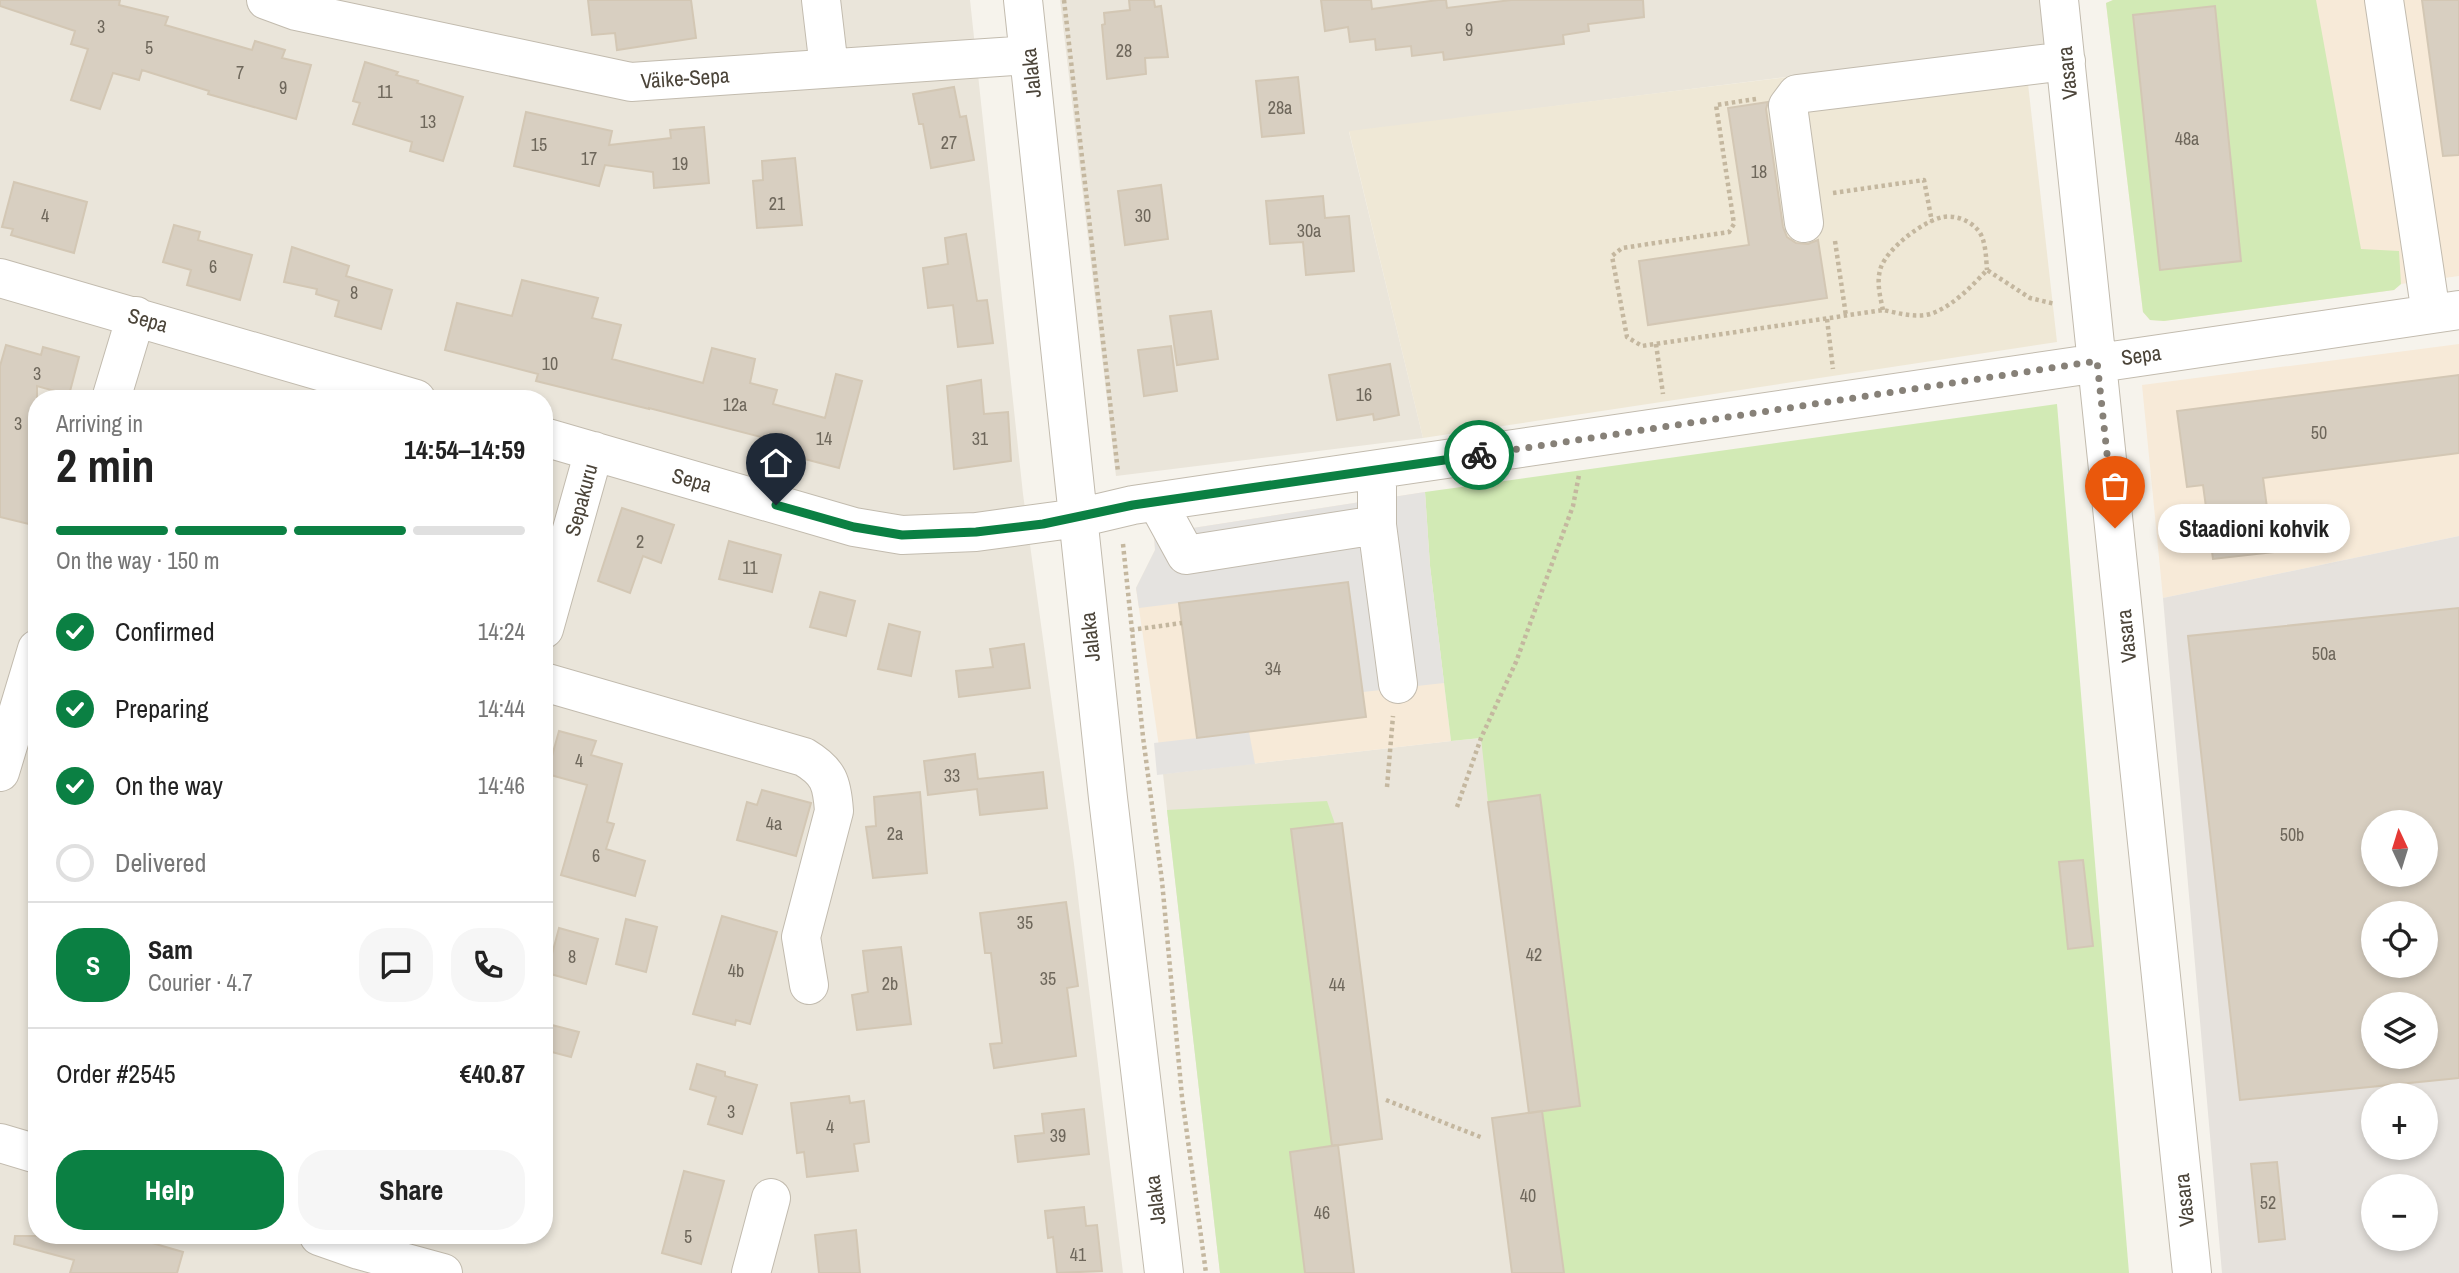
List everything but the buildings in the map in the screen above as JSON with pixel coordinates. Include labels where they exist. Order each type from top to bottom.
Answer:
[{"type":"street","name":"Väike-Sepa","points":[[266,0],[296,11],[631,82],[1029,55]]},
{"type":"street","points":[[821,0],[830,68]]},
{"type":"street","name":"Jalaka","points":[[1023,0],[1105,771],[1164,1273]]},
{"type":"street","name":"Vasara","points":[[2059,0],[2192,1273]]},
{"type":"street","points":[[2384,0],[2445,312]]},
{"type":"street","points":[[1804,223],[1787,106],[1797,94],[2066,61]]},
{"type":"street","name":"Sepa","points":[[0,278],[386,390]]},
{"type":"street","name":"Sepa","points":[[553,440],[854,527],[902,535],[976,532],[1078,518],[1139,504],[2097,361],[2445,312]]},
{"type":"street","points":[[114,390],[136,316]]},
{"type":"street","name":"Sepakuru","points":[[553,597],[594,452]]},
{"type":"street","points":[[1377,470],[1377,525],[1398,684]]},
{"type":"street","points":[[1139,504],[1186,555],[1377,525]]},
{"type":"street","points":[[0,772],[28,679]]},
{"type":"street","points":[[553,685],[804,757],[820,767],[830,786],[834,811],[801,937],[809,985]]},
{"type":"street","points":[[0,1143],[28,1151]]},
{"type":"street","points":[[751,1273],[771,1198]]},
{"type":"street","points":[[330,1244],[356,1262],[425,1257]]},
{"type":"path","points":[[1064,0],[1139,504],[1131,630],[1162,881],[1182,1097],[1206,1273]]},
{"type":"path","points":[[1797,94],[1716,105],[1734,224],[1729,232],[1622,248],[1612,256],[1627,337],[1642,346],[1883,310],[1908,315],[1932,314],[1963,294],[1987,270]]},
{"type":"path","points":[[1829,194],[1924,180],[1932,222]]},
{"type":"path","points":[[1883,310],[1878,288],[1880,268],[1890,250],[1922,226],[1942,217],[1963,218],[1979,230],[1987,270],[2030,298],[2056,304]]},
{"type":"path","points":[[1826,319],[1834,376]]},
{"type":"path","points":[[1457,807],[1481,738],[1516,662],[1573,506],[1582,464]]},
{"type":"path","points":[[1131,630],[1182,623]]},
{"type":"path","points":[[1387,787],[1389,743],[1398,684]]},
{"type":"path","points":[[1385,1100],[1483,1138]]},
{"type":"shaded area","points":[[0,0],[970,0],[1023,494],[1074,864],[1123,1273],[0,1273]]},
{"type":"shaded area","points":[[1060,0],[2059,0],[2063,42],[1349,132],[1423,438],[1116,476]]},
{"type":"shaded area","points":[[2113,0],[2459,0],[2459,276],[2401,284],[2394,290],[2164,321],[2150,320],[2143,312],[2106,3]]},
{"type":"shaded area","points":[[2024,48],[2057,342],[1423,438],[1349,131]]},
{"type":"shaded area","points":[[2459,344],[2459,536],[2163,598],[2142,385]]},
{"type":"shaded area","points":[[1425,492],[1430,566],[1451,741],[1163,774],[1136,588],[1155,550],[1154,534]]},
{"type":"shaded area","points":[[1425,492],[1430,566],[1444,683],[1363,692],[1348,582],[1139,608],[1136,588],[1155,550],[1154,534]]},
{"type":"shaded area","points":[[2459,536],[2459,1273],[2222,1273],[2163,598]]},
{"type":"shaded area","points":[[1567,730],[1637,1273],[1220,1273],[1163,774]]},
{"type":"shaded area","points":[[1249,732],[1255,764],[1157,775],[1154,743]]},
{"type":"green space","points":[[2113,0],[2316,0],[2361,249],[2399,251],[2401,284],[2394,290],[2164,321],[2150,320],[2143,312],[2106,3]]},
{"type":"green space","points":[[2057,404],[2129,1273],[1564,1273],[1542,1111],[1580,1106],[1540,796],[1488,802],[1481,738],[1451,741],[1430,566],[1425,492]]},
{"type":"green space","points":[[1327,801],[1335,824],[1291,829],[1332,1146],[1290,1152],[1305,1273],[1220,1273],[1167,810]]},
{"type":"way so far","points":[[1479,455],[2097,361],[2115,528]]},
{"type":"place","name":"Staadioni kohvik","points":[[2115,528]]},
{"type":"route","points":[[776,505],[854,527],[902,535],[976,532],[1078,518],[1133,505],[1479,455]]}]
